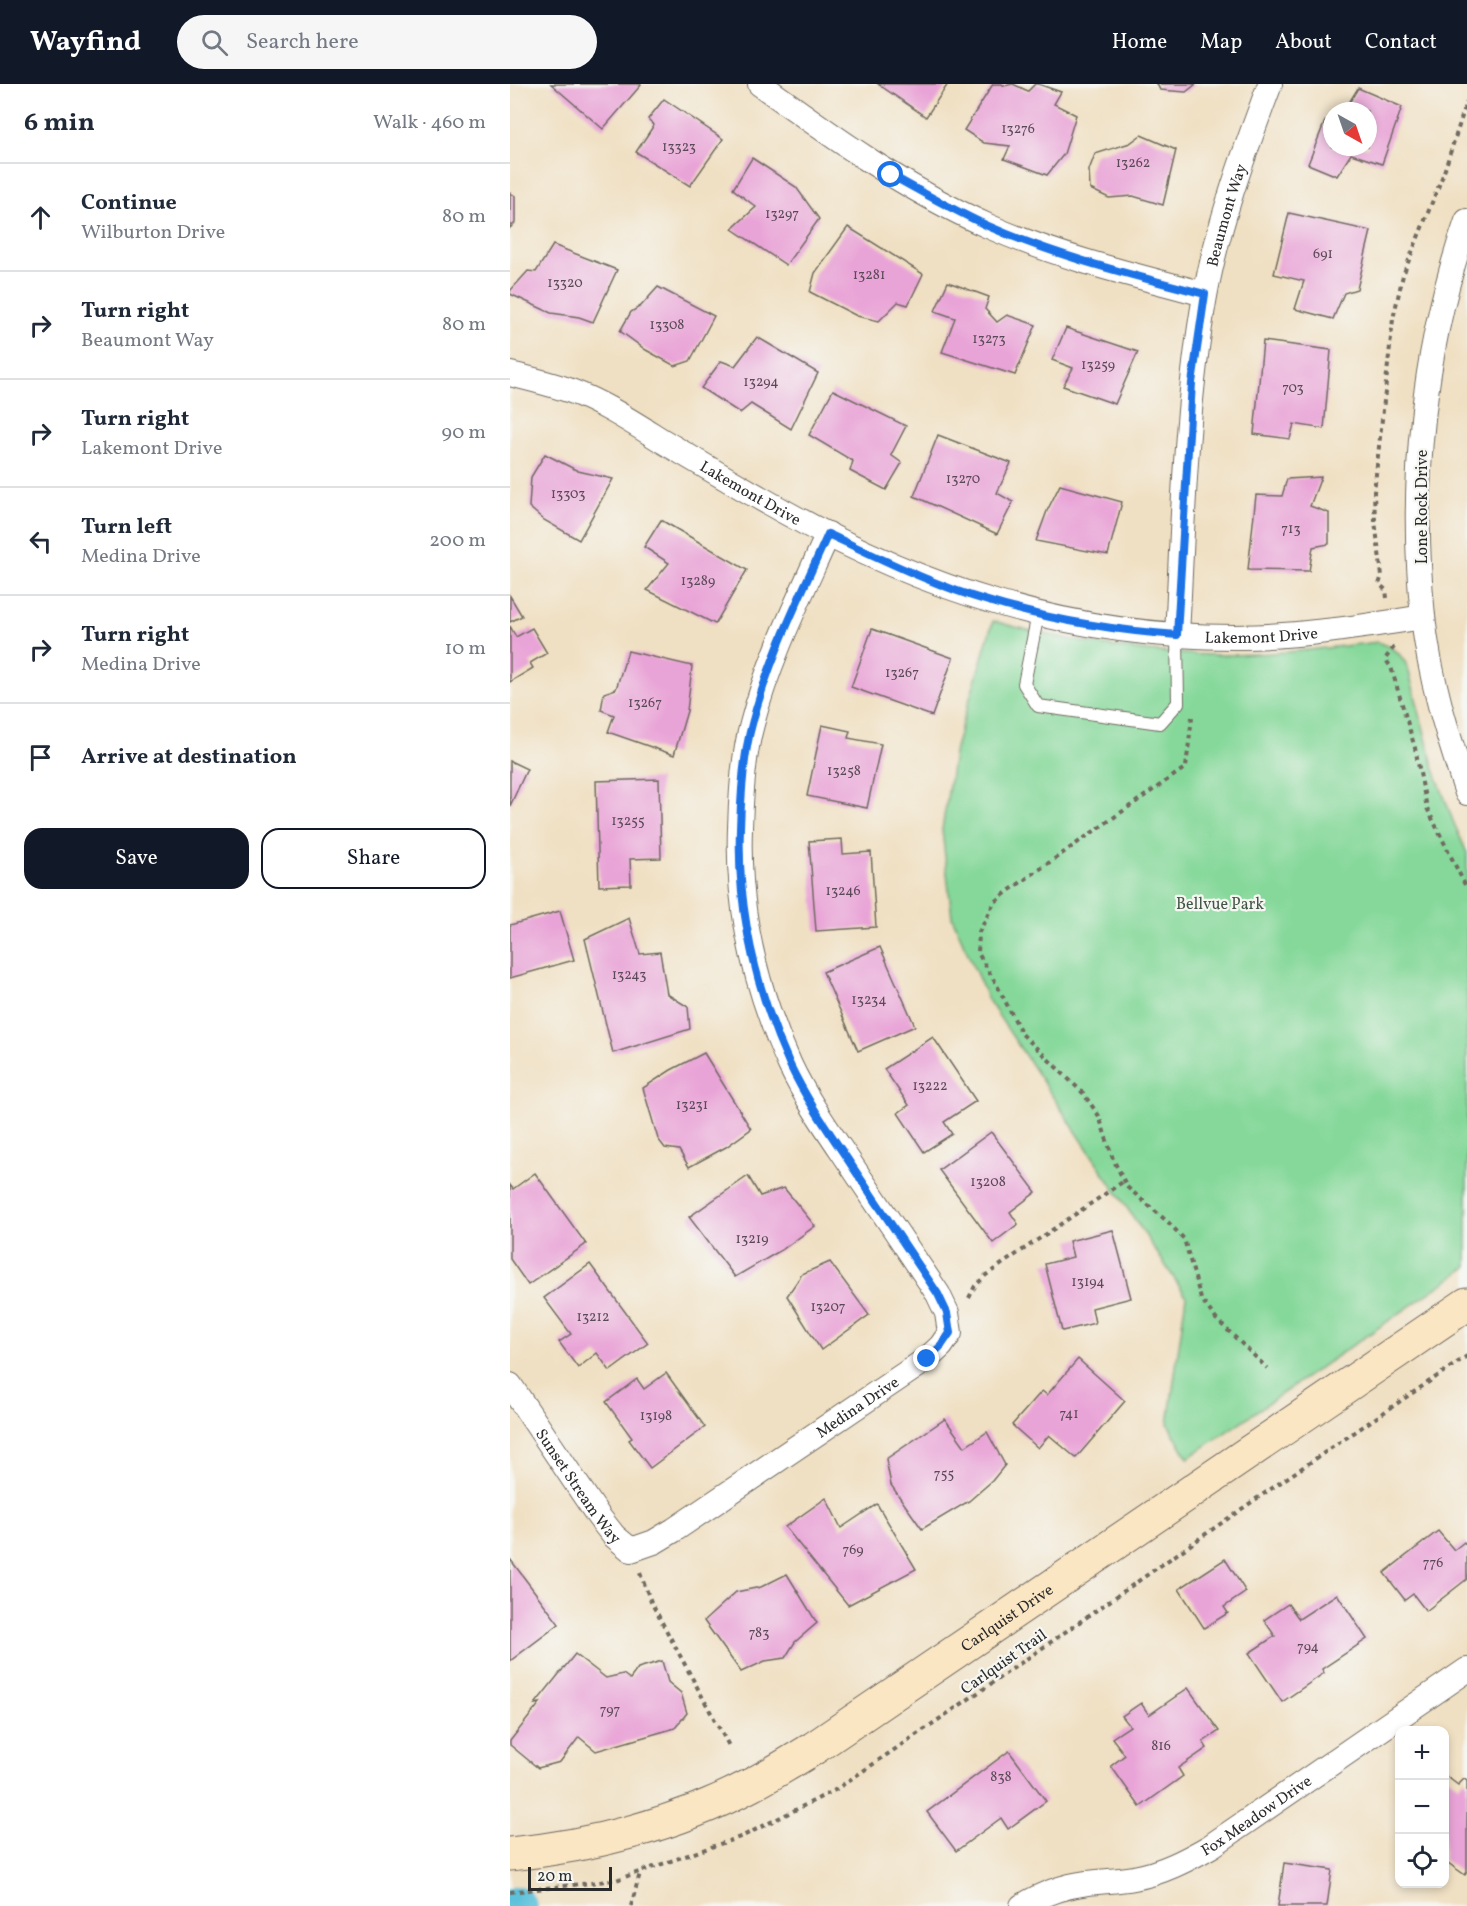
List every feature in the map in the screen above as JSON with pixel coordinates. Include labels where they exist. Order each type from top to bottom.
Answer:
[{"type":"street","points":[[760,84],[849,148],[936,201],[988,226],[1093,265],[1205,294]]},
{"type":"street","name":"Beaumont Way","points":[[1177,635],[1192,383],[1205,294],[1231,195],[1270,84]]},
{"type":"street","name":"Lone Rock Drive","points":[[1467,221],[1455,255],[1437,328],[1425,399],[1419,466],[1423,617],[1433,680],[1467,793]]},
{"type":"street","name":"Lakemont Drive","points":[[510,374],[571,391],[605,407],[734,483],[828,534],[934,582],[986,601],[1086,625],[1133,632],[1177,635],[1235,637],[1290,634],[1423,617]]},
{"type":"street","points":[[828,534],[772,657],[751,726],[741,793],[739,854],[744,909],[753,963],[769,1015],[791,1067],[818,1116],[938,1294],[947,1313],[950,1333]]},
{"type":"street","name":"Carlquist Drive","points":[[510,1854],[573,1845],[688,1814],[759,1780],[814,1749],[1467,1304]]},
{"type":"street","name":"Medina Drive","points":[[631,1550],[654,1542],[674,1530],[927,1359],[941,1346],[950,1333]]},
{"type":"street","name":"Sunset Stream Way","points":[[510,1385],[599,1517],[614,1536],[631,1550]]},
{"type":"street","name":"Fox Meadow Drive","points":[[1022,1906],[1055,1890],[1072,1885],[1134,1878],[1159,1872],[1186,1861],[1212,1846],[1467,1670]]},
{"type":"lane","points":[[1038,614],[1024,684],[1038,706],[1160,723],[1178,703],[1177,635]]},
{"type":"path","points":[[1386,590],[1378,584],[1382,576],[1374,492],[1393,319],[1403,275],[1443,175],[1467,101]]},
{"type":"path","points":[[1394,648],[1385,659],[1391,667],[1415,748],[1427,808],[1467,889]]},
{"type":"path","points":[[1193,712],[1186,766],[994,903],[979,932],[978,953],[1022,1034],[1083,1093],[1099,1116],[1113,1159],[1127,1187],[1184,1239],[1201,1299],[1216,1319],[1267,1368]]},
{"type":"path","points":[[950,1333],[975,1286],[986,1275],[1124,1181]]},
{"type":"path","name":"Carlquist Trail","points":[[510,1892],[616,1880],[743,1836],[835,1790],[1256,1498],[1467,1356]]},
{"type":"path","points":[[631,1550],[651,1602],[729,1746]]},
{"type":"path","points":[[631,1906],[640,1872]]},
{"type":"green space","name":"Bellvue Park","points":[[993,621],[1079,641],[1165,653],[1262,654],[1378,642],[1388,646],[1400,655],[1408,668],[1434,769],[1467,853],[1467,1267],[1188,1458],[1168,1424],[1186,1296],[988,1000],[952,917],[942,830],[955,748]]},
{"type":"building","points":[[551,84],[640,84],[641,85],[603,129]]},
{"type":"building","points":[[878,84],[948,84],[926,117]]},
{"type":"building","points":[[993,84],[1004,86],[1013,84],[1028,91],[1038,84],[1061,92],[1054,104],[1076,115],[1064,154],[1047,175],[1004,159],[1010,146],[984,143],[964,130]]},
{"type":"building","points":[[1157,84],[1196,84],[1186,92],[1160,90]]},
{"type":"building","points":[[1358,88],[1402,107],[1382,164],[1357,156],[1377,156],[1377,102],[1349,102]]},
{"type":"building","points":[[664,99],[723,139],[690,186],[636,152],[654,125],[648,119]]},
{"type":"building","points":[[1323,126],[1323,156],[1350,156],[1337,176],[1308,164]]},
{"type":"building","points":[[1141,135],[1176,150],[1163,205],[1133,196],[1109,198],[1090,189],[1089,170],[1095,154],[1130,143]]},
{"type":"building","points":[[752,158],[796,187],[819,219],[786,265],[732,229],[756,207],[733,189]]},
{"type":"building","points":[[510,193],[515,196],[515,223],[510,228]]},
{"type":"building","points":[[1289,213],[1371,231],[1357,289],[1344,293],[1333,319],[1295,309],[1304,281],[1274,274]]},
{"type":"building","points":[[848,227],[923,274],[908,305],[898,302],[879,321],[857,316],[810,292],[815,273]]},
{"type":"building","points":[[553,245],[617,270],[593,322],[579,317],[551,313],[510,294],[510,291],[528,271],[536,272]]},
{"type":"building","points":[[948,282],[989,297],[985,309],[997,322],[1007,315],[1036,325],[1015,375],[942,352],[955,318],[935,311]]},
{"type":"building","points":[[658,287],[714,316],[690,361],[675,366],[646,350],[620,331],[631,312],[641,306]]},
{"type":"building","points":[[1066,328],[1138,352],[1115,404],[1063,386],[1073,368],[1052,360]]},
{"type":"building","points":[[757,337],[818,373],[791,429],[751,404],[740,413],[701,388],[721,361],[735,366]]},
{"type":"building","points":[[1263,341],[1331,350],[1324,429],[1294,424],[1290,439],[1254,434]]},
{"type":"building","points":[[833,390],[906,426],[891,455],[902,463],[886,490],[850,471],[853,461],[809,435]]},
{"type":"building","points":[[938,435],[1011,463],[997,493],[1013,502],[997,534],[914,496]]},
{"type":"building","points":[[545,454],[578,471],[613,479],[579,540],[544,520],[529,507],[531,477]]},
{"type":"building","points":[[1321,477],[1310,506],[1329,513],[1329,544],[1313,547],[1309,571],[1248,570],[1256,495],[1282,496],[1287,479]]},
{"type":"building","points":[[1060,485],[1122,502],[1108,555],[1036,541]]},
{"type":"building","points":[[661,520],[747,570],[715,624],[647,590],[669,563],[644,547]]},
{"type":"building","points":[[510,596],[522,616],[510,622]]},
{"type":"building","points":[[510,626],[516,637],[532,628],[547,653],[530,663],[533,668],[510,682]]},
{"type":"building","points":[[872,629],[953,658],[932,716],[851,687]]},
{"type":"building","points":[[628,651],[692,666],[687,711],[674,755],[608,732],[614,715],[601,710],[604,693],[616,689]]},
{"type":"building","points":[[822,725],[850,731],[848,738],[881,744],[867,808],[807,796]]},
{"type":"building","points":[[510,761],[527,769],[510,806]]},
{"type":"building","points":[[659,779],[661,858],[630,859],[631,885],[599,886],[596,781]]},
{"type":"building","points":[[842,839],[843,854],[871,852],[876,927],[816,931],[809,841]]},
{"type":"building","points":[[560,911],[574,960],[510,978],[510,925]]},
{"type":"building","points":[[629,918],[640,954],[660,952],[667,994],[688,1007],[690,1029],[613,1053],[585,939]]},
{"type":"building","points":[[880,947],[915,1026],[858,1051],[823,972]]},
{"type":"building","points":[[933,1037],[976,1101],[944,1122],[952,1134],[924,1152],[898,1113],[909,1105],[884,1069]]},
{"type":"building","points":[[704,1053],[751,1129],[726,1147],[689,1167],[679,1150],[665,1148],[658,1139],[643,1088]]},
{"type":"building","points":[[991,1132],[1036,1192],[1010,1212],[1018,1224],[993,1243],[939,1170]]},
{"type":"building","points":[[535,1173],[586,1244],[528,1285],[510,1259],[510,1185],[513,1189]]},
{"type":"building","points":[[748,1176],[760,1196],[784,1188],[815,1226],[783,1249],[735,1277],[689,1217]]},
{"type":"building","points":[[1113,1230],[1131,1298],[1092,1308],[1095,1323],[1062,1331],[1045,1264],[1073,1257],[1069,1241]]},
{"type":"building","points":[[830,1262],[869,1315],[821,1350],[787,1296],[802,1274]]},
{"type":"building","points":[[590,1264],[648,1343],[610,1371],[597,1353],[578,1368],[559,1342],[571,1334],[544,1298]]},
{"type":"building","points":[[1078,1359],[1125,1401],[1076,1458],[1049,1435],[1038,1448],[1012,1425],[1042,1391],[1047,1395]]},
{"type":"building","points":[[666,1373],[705,1427],[650,1468],[629,1440],[632,1438],[606,1402],[637,1379],[644,1389]]},
{"type":"building","points":[[945,1419],[965,1447],[987,1432],[1005,1465],[992,1481],[969,1501],[922,1529],[891,1485],[886,1459]]},
{"type":"building","points":[[826,1498],[841,1528],[877,1504],[916,1569],[848,1605],[785,1527]]},
{"type":"building","points":[[1438,1531],[1454,1550],[1464,1542],[1467,1546],[1467,1579],[1426,1611],[1413,1594],[1405,1600],[1384,1573]]},
{"type":"building","points":[[510,1559],[559,1624],[510,1661]]},
{"type":"building","points":[[1225,1559],[1246,1592],[1224,1607],[1228,1613],[1204,1628],[1179,1589]]},
{"type":"building","points":[[787,1574],[817,1623],[795,1642],[785,1658],[765,1661],[741,1672],[704,1621],[736,1592],[761,1587]]},
{"type":"building","points":[[1337,1594],[1367,1639],[1322,1669],[1324,1673],[1282,1702],[1249,1653],[1275,1636],[1264,1620],[1288,1604],[1299,1619]]},
{"type":"building","points":[[575,1654],[606,1678],[623,1674],[630,1679],[638,1668],[662,1661],[668,1682],[681,1693],[687,1713],[675,1728],[596,1751],[579,1737],[560,1762],[538,1768],[510,1745],[510,1741],[540,1703],[535,1704]]},
{"type":"building","points":[[1188,1688],[1219,1731],[1203,1742],[1207,1748],[1178,1768],[1183,1776],[1140,1807],[1111,1766],[1125,1755],[1112,1738],[1130,1726],[1122,1716],[1141,1703],[1149,1715]]},
{"type":"building","points":[[1009,1751],[1046,1801],[1008,1829],[1001,1818],[956,1851],[927,1812]]},
{"type":"building","points":[[1449,1778],[1458,1785],[1464,1779],[1467,1781],[1467,1872],[1465,1875],[1449,1864]]},
{"type":"building","points":[[1284,1863],[1332,1870],[1327,1906],[1278,1906]]},
{"type":"waterway","points":[[518,1901],[522,1906]]},
{"type":"route","points":[[891,175],[936,201],[988,226],[1040,247],[1093,265],[1205,294],[1192,383],[1177,635],[1133,632],[1086,625],[986,601],[934,582],[828,534],[772,657],[751,726],[741,793],[739,854],[744,909],[753,963],[769,1015],[791,1067],[818,1116],[938,1294],[947,1313],[950,1333],[941,1346],[927,1359]]}]
